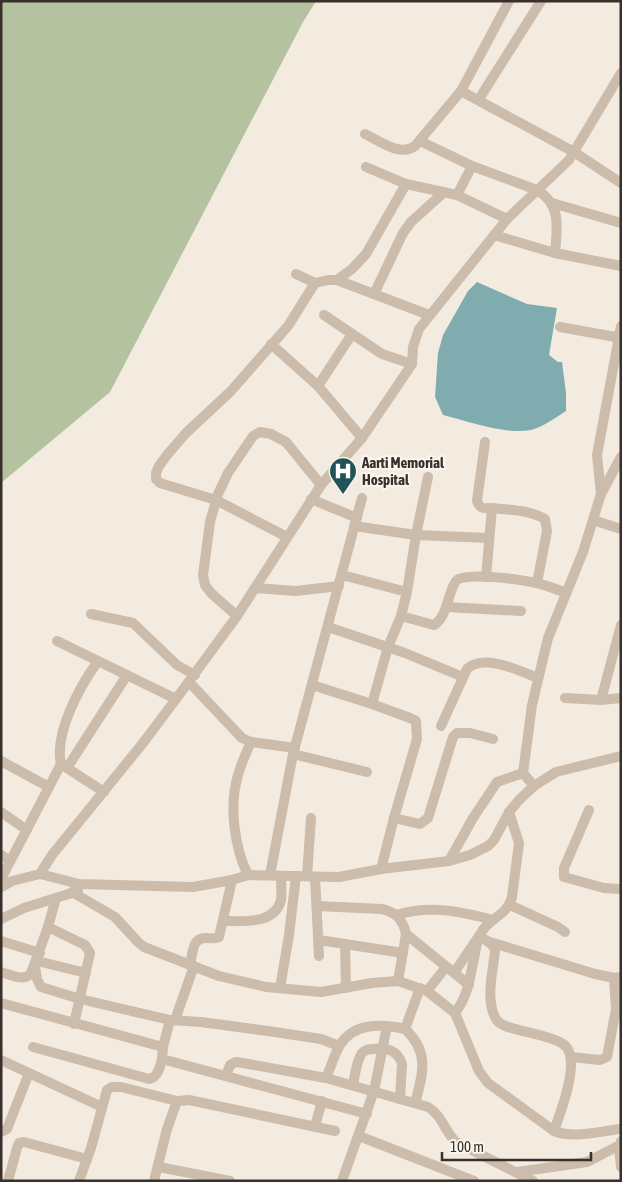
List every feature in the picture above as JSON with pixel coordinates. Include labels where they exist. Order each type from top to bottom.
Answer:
[{"type":"street","points":[[365,134],[399,150],[409,150],[420,141],[461,91],[509,1]]},
{"type":"street","points":[[479,99],[541,1]]},
{"type":"street","points":[[40,874],[52,855],[176,700],[237,616],[320,485],[362,438],[412,364],[412,347],[419,329],[429,315],[507,219],[569,160],[621,73]]},
{"type":"street","points":[[461,91],[479,99],[574,152],[621,183]]},
{"type":"street","points":[[420,141],[472,166],[537,190],[547,196],[552,203],[556,216],[555,253]]},
{"type":"street","points":[[457,195],[472,166]]},
{"type":"street","points":[[366,167],[406,184],[457,195],[507,219]]},
{"type":"street","points":[[338,280],[366,254],[406,184]]},
{"type":"street","points":[[374,294],[403,233],[411,222],[443,192]]},
{"type":"street","points":[[552,203],[621,223]]},
{"type":"street","points":[[494,235],[555,253],[621,266]]},
{"type":"street","points":[[296,274],[315,283],[338,280],[429,315]]},
{"type":"street","points":[[287,537],[216,500],[160,483],[156,479],[156,473],[167,455],[186,433],[231,391],[270,344],[288,326],[315,283]]},
{"type":"street","points":[[324,315],[382,354],[412,364]]},
{"type":"street","points":[[560,326],[620,338]]},
{"type":"street","points":[[601,494],[597,455],[621,326]]},
{"type":"street","points":[[318,386],[352,334]]},
{"type":"street","points":[[270,344],[318,386],[362,438]]},
{"type":"street","points":[[237,616],[210,593],[205,586],[204,561],[210,522],[216,500],[228,473],[253,436],[260,432],[271,434],[286,442],[320,485]]},
{"type":"street","points":[[485,442],[477,501],[479,506],[482,508],[525,512],[545,519],[547,531],[537,583]]},
{"type":"street","points":[[534,786],[523,773],[532,705],[548,638],[583,552],[601,494],[621,457]]},
{"type":"street","points":[[372,704],[388,647],[401,616],[407,592],[428,477]]},
{"type":"street","points":[[270,875],[294,751],[362,498]]},
{"type":"street","points":[[311,499],[356,522],[416,535],[490,538]]},
{"type":"street","points":[[486,577],[492,508]]},
{"type":"street","points":[[592,520],[621,529]]},
{"type":"street","points":[[342,575],[407,592]]},
{"type":"street","points":[[401,616],[434,625],[440,619],[458,578],[470,576],[537,583],[566,593]]},
{"type":"street","points":[[255,588],[296,591],[339,586]]},
{"type":"street","points":[[446,607],[521,611]]},
{"type":"street","points":[[90,614],[133,622],[143,634],[192,678],[236,732],[251,742],[294,751],[367,772]]},
{"type":"street","points":[[601,700],[621,624]]},
{"type":"street","points":[[328,627],[388,647],[463,677]]},
{"type":"street","points":[[57,641],[176,700]]},
{"type":"street","points":[[98,661],[82,684],[68,716],[59,754],[64,766],[104,792]]},
{"type":"street","points":[[441,726],[467,669],[472,664],[481,662],[504,665],[538,678]]},
{"type":"street","points":[[1,879],[49,787],[126,675]]},
{"type":"street","points":[[312,685],[372,704],[416,722],[417,739],[381,869]]},
{"type":"street","points":[[564,698],[601,700],[621,698]]},
{"type":"street","points":[[394,818],[420,824],[428,818],[453,737],[457,733],[470,733],[493,740]]},
{"type":"street","points":[[248,875],[241,858],[234,813],[237,778],[251,742]]},
{"type":"street","points":[[1,887],[12,881],[40,874],[80,884],[193,887],[248,875],[339,878],[381,869],[449,861],[470,855],[488,846],[494,840],[509,812],[519,800],[534,786],[556,772],[621,756]]},
{"type":"street","points":[[1,761],[49,787]]},
{"type":"street","points":[[449,861],[473,818],[497,782],[523,773]]},
{"type":"street","points":[[589,810],[564,868],[564,878],[604,888],[621,889]]},
{"type":"street","points":[[1,812],[27,830]]},
{"type":"street","points":[[405,1029],[423,990],[450,970],[483,929],[502,915],[510,905],[519,843],[509,812]]},
{"type":"street","points":[[311,818],[311,877],[317,906],[320,956]]},
{"type":"street","points":[[1,855],[10,861]]},
{"type":"street","points":[[223,921],[258,921],[273,912],[280,902],[282,876]]},
{"type":"street","points":[[280,988],[296,876]]},
{"type":"street","points":[[33,1047],[149,1079],[154,1078],[157,1075],[162,1059],[163,1047],[192,965],[195,942],[198,939],[216,939],[219,937],[232,880]]},
{"type":"street","points":[[1,918],[24,908],[100,884]]},
{"type":"street","points":[[72,892],[115,917],[144,947],[219,976],[266,987],[321,992],[372,983],[398,981],[423,990],[455,1013],[479,1070],[488,1083],[554,1131],[573,1135],[621,1129]]},
{"type":"street","points":[[1,972],[24,978],[28,977],[37,960],[56,898]]},
{"type":"street","points":[[510,905],[565,932]]},
{"type":"street","points":[[317,906],[382,909],[391,911],[396,915],[406,934],[398,981]]},
{"type":"street","points":[[396,915],[415,910],[438,910],[459,912],[493,920]]},
{"type":"street","points":[[48,927],[85,945],[90,953],[74,1024]]},
{"type":"street","points":[[406,934],[469,985]]},
{"type":"street","points":[[479,936],[489,942],[584,971],[617,978],[616,1009],[607,1057],[600,1060],[572,1058]]},
{"type":"street","points":[[455,1013],[463,1002],[469,985],[479,936]]},
{"type":"street","points":[[320,940],[403,953]]},
{"type":"street","points":[[1,941],[37,960],[86,973]]},
{"type":"street","points":[[489,942],[495,951],[490,997],[493,1013],[497,1021],[509,1028],[563,1044],[572,1058],[568,1085],[554,1131]]},
{"type":"street","points":[[345,944],[346,988]]},
{"type":"street","points":[[37,960],[37,979],[41,987],[80,999],[173,1020],[268,1030],[321,1040],[339,1046]]},
{"type":"street","points":[[1,1003],[163,1047]]},
{"type":"street","points":[[326,1078],[339,1046],[351,1033],[375,1026],[405,1029],[418,1043],[422,1056],[422,1074],[415,1103]]},
{"type":"street","points":[[342,1181],[374,1091],[388,1026]]},
{"type":"street","points":[[353,1085],[362,1053],[367,1050],[383,1047],[394,1052],[400,1059],[403,1072],[400,1098]]},
{"type":"street","points":[[162,1059],[366,1114]]},
{"type":"street","points":[[1,1060],[102,1107]]},
{"type":"street","points":[[226,1076],[230,1065],[236,1062],[326,1078],[415,1103],[434,1110],[456,1142],[533,1181]]},
{"type":"street","points":[[1,1132],[7,1129],[29,1073]]},
{"type":"street","points":[[79,1181],[107,1090],[112,1087],[131,1089],[177,1101],[189,1100],[335,1131]]},
{"type":"street","points":[[154,1181],[177,1101]]},
{"type":"street","points":[[315,1126],[322,1101]]},
{"type":"street","points":[[359,1136],[474,1181]]},
{"type":"street","points":[[8,1181],[19,1143],[24,1142],[87,1159]]},
{"type":"street","points":[[517,1172],[587,1162],[620,1143],[621,1167]]},
{"type":"street","points":[[159,1167],[230,1181]]},
{"type":"green space","points":[[1,1],[316,1],[303,22],[110,392],[1,483]]},
{"type":"water","points":[[477,282],[527,304],[557,308],[549,355],[558,362],[562,362],[566,411],[540,427],[531,430],[510,431],[443,415],[435,397],[438,353],[443,335],[468,291]]},
{"type":"place","name":"Aarti Memorial Hospital","points":[[343,495]]}]
